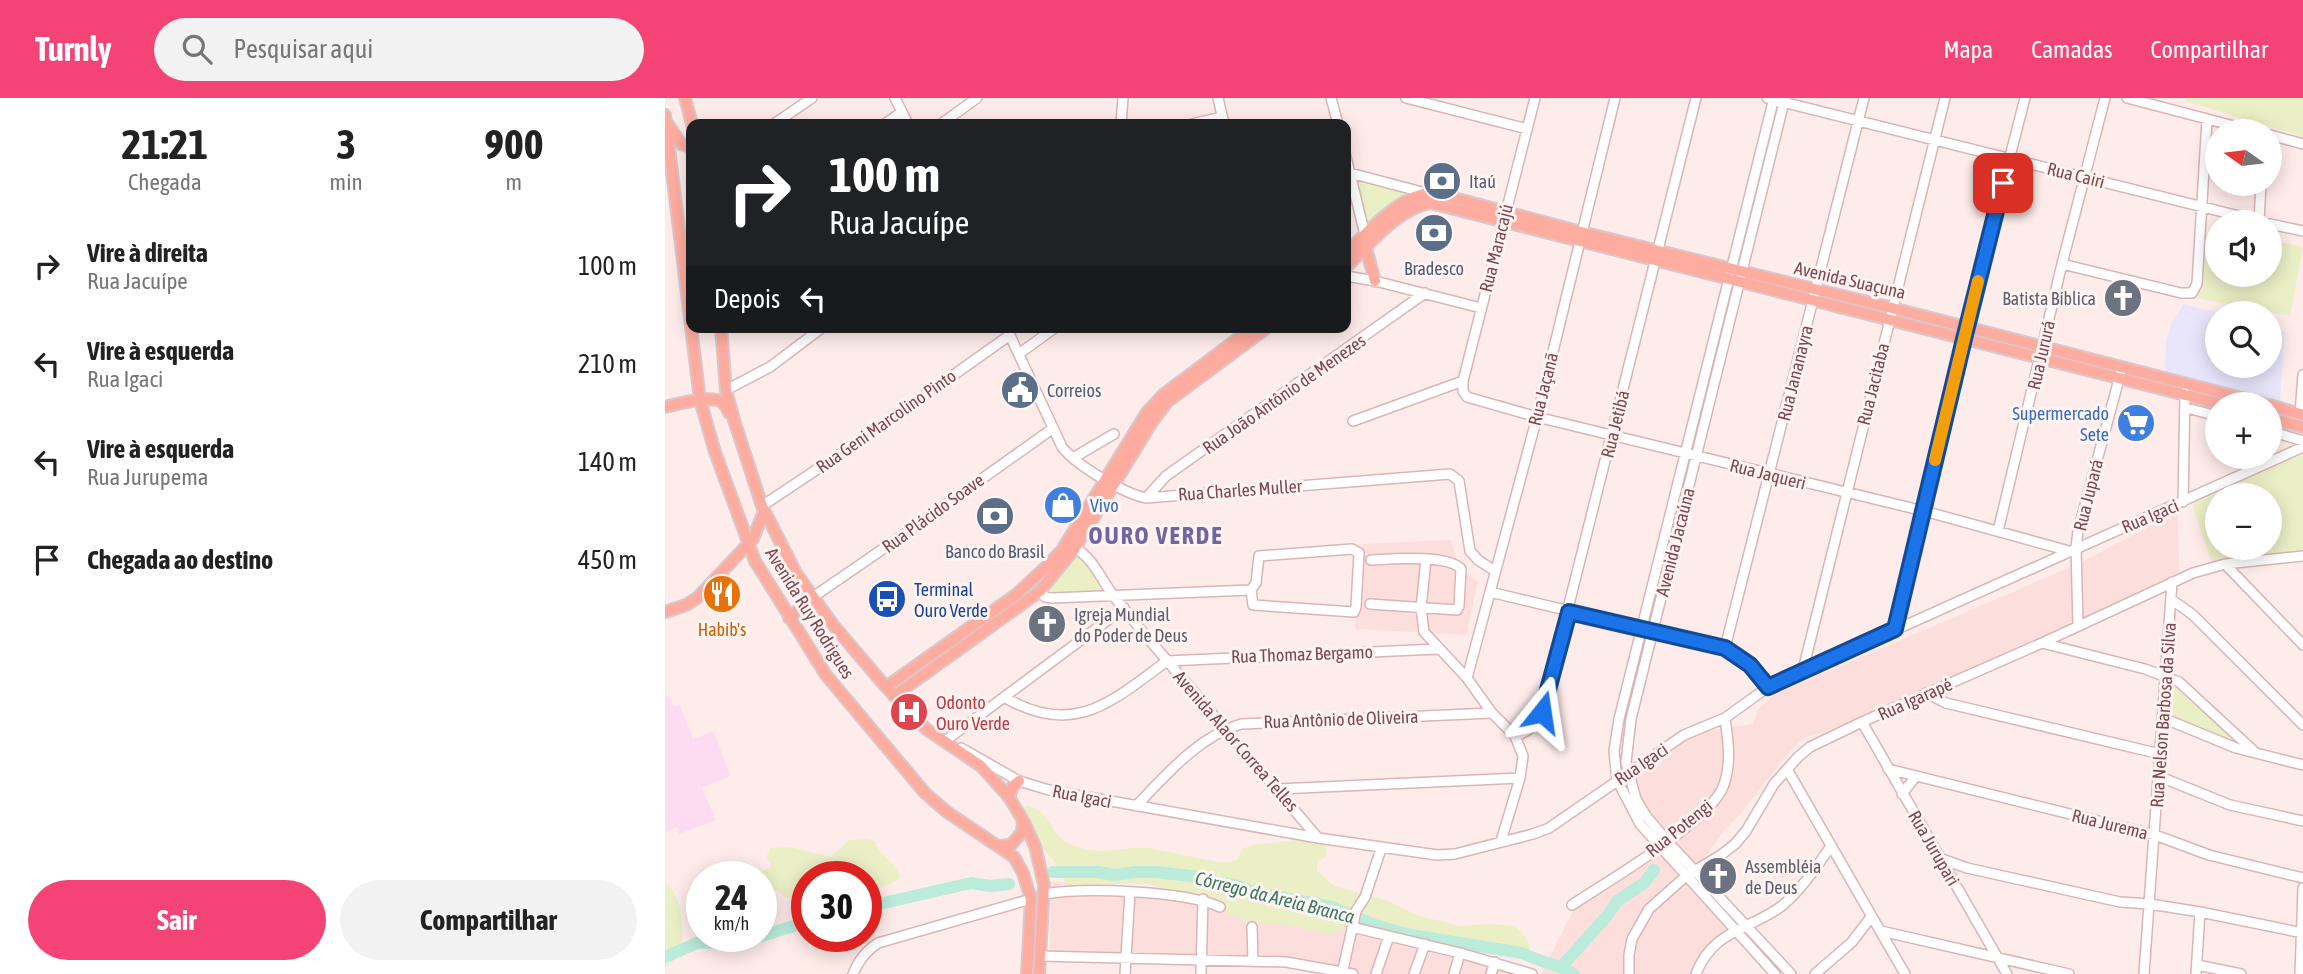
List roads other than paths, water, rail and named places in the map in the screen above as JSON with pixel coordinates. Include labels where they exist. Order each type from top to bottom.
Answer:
[{"type":"main road","points":[[685,98],[691,119]]},
{"type":"main road","points":[[666,118],[681,144],[686,146]]},
{"type":"main road","name":"Avenida Ruy Rodrigues","points":[[666,118],[686,284]]},
{"type":"main road","points":[[1351,248],[1407,200],[1429,198]]},
{"type":"main road","points":[[1351,262],[1406,211],[1429,198]]},
{"type":"main road","name":"Avenida Suaçuna","points":[[1429,198],[1736,276],[1816,295],[1892,308],[1965,334]]},
{"type":"main road","points":[[1366,248],[1375,281]]},
{"type":"main road","name":"Avenida Suaçuna","points":[[1816,295],[1890,320],[1965,334],[2208,392]]},
{"type":"main road","name":"Avenida Ruy Rodrigues","points":[[692,333],[700,400],[715,452],[761,573],[826,675],[925,793],[947,812],[1014,857],[1023,873],[1031,899],[1027,974]]},
{"type":"main road","name":"Avenida Ruy Rodrigues","points":[[721,333],[726,390],[737,428],[763,509],[790,563],[834,626],[885,687],[926,729],[981,766],[1009,797],[1023,820],[1035,846],[1045,894],[1039,974]]},
{"type":"main road","points":[[885,687],[979,622],[1039,591],[1075,548],[1147,412],[1164,394],[1245,333]]},
{"type":"main road","points":[[894,696],[994,616],[1062,550],[1167,402],[1260,333]]},
{"type":"main road","name":"Avenida Suaçuna","points":[[2121,373],[2205,399]]},
{"type":"main road","points":[[665,407],[700,400],[723,403],[737,428]]},
{"type":"main road","name":"Avenida Suaçuna","points":[[2282,407],[2302,409]]},
{"type":"main road","points":[[2282,421],[2303,427]]},
{"type":"main road","points":[[665,612],[697,598],[749,545],[756,536],[763,509]]},
{"type":"main road","points":[[1062,550],[1075,548]]},
{"type":"main road","points":[[1036,578],[1039,591]]},
{"type":"main road","points":[[789,618],[813,597]]},
{"type":"main road","points":[[1009,797],[1013,786],[1019,781]]},
{"type":"main road","points":[[999,846],[1011,845],[1018,839],[1023,820]]},
{"type":"main road","points":[[1031,899],[1045,894]]},
{"type":"street","points":[[781,119],[812,98]]},
{"type":"street","points":[[895,98],[906,119]]},
{"type":"street","points":[[948,119],[977,98]]},
{"type":"street","points":[[1121,119],[1123,98]]},
{"type":"street","points":[[1218,98],[1223,119]]},
{"type":"street","points":[[1331,98],[1337,119]]},
{"type":"street","points":[[1406,98],[1527,129]]},
{"type":"street","name":"Rua Maracajú","points":[[1467,397],[1463,391],[1463,381],[1535,98]]},
{"type":"street","name":"Rua Jaçanã","points":[[1467,678],[1537,417],[1615,98]]},
{"type":"street","name":"Rua Jetibá","points":[[1515,736],[1537,724],[1542,712],[1696,98]]},
{"type":"street","name":"Rua Jananayra","points":[[1725,648],[1864,98]]},
{"type":"street","name":"Rua Jacitaba","points":[[1803,670],[1945,98]]},
{"type":"street","points":[[1895,629],[1965,334],[2025,98]]},
{"type":"street","name":"Rua Jururá","points":[[1999,531],[2105,98]]},
{"type":"street","points":[[2127,98],[2205,119]]},
{"type":"street","name":"Rua Cairi","points":[[1777,99],[2214,210]]},
{"type":"street","name":"Avenida Jacaúna","points":[[1663,844],[1636,799],[1627,772],[1626,742],[1697,456],[1777,99]]},
{"type":"street","points":[[892,119],[902,112]]},
{"type":"street","points":[[2282,139],[2303,145]]},
{"type":"street","points":[[2063,264],[2181,293],[2192,293],[2197,284],[2205,155]]},
{"type":"street","points":[[1351,173],[1429,198]]},
{"type":"street","points":[[1351,177],[1364,235]]},
{"type":"street","points":[[2282,227],[2303,231]]},
{"type":"street","name":"Avenida Jacaúna","points":[[1736,276],[1685,453],[1619,719],[1614,751],[1617,780],[1640,824],[1690,873],[1735,930],[1775,974]]},
{"type":"street","points":[[1351,277],[1481,308]]},
{"type":"street","name":"Rua João Antônio de Menezes","points":[[1146,498],[1166,476],[1425,293]]},
{"type":"street","points":[[726,390],[770,367],[816,333]]},
{"type":"street","name":"Rua Geni Marcolino Pinto","points":[[763,509],[876,430],[1005,333]]},
{"type":"street","name":"Rua Charles Muller","points":[[1009,333],[1062,447],[1073,458],[1136,496],[1146,498],[1450,474],[1459,481],[1470,551],[1478,561],[1495,571]]},
{"type":"street","points":[[1020,353],[1048,333]]},
{"type":"street","name":"Rua Jupará","points":[[2078,626],[2072,549],[2121,373]]},
{"type":"street","points":[[2302,409],[2303,375]]},
{"type":"street","points":[[1353,421],[1463,381]]},
{"type":"street","points":[[2183,502],[2185,393]]},
{"type":"street","name":"Rua Jaqueri","points":[[1467,397],[1537,417],[2072,549]]},
{"type":"street","points":[[2186,408],[2205,413]]},
{"type":"street","name":"Rua Plácido Soave","points":[[813,597],[1052,429]]},
{"type":"street","points":[[1073,458],[1114,434]]},
{"type":"street","points":[[2282,434],[2303,440]]},
{"type":"street","name":"Rua Igaci","points":[[946,741],[1019,781],[1049,790],[1381,849],[1437,855],[1455,854],[1549,828],[1684,735],[1725,718],[1768,687],[2303,447]]},
{"type":"street","name":"Avenida Alaor Correa Telles","points":[[1075,548],[1094,564],[1112,595],[1318,838]]},
{"type":"street","points":[[1352,549],[1359,553],[1356,607],[1353,612],[1255,606],[1252,603],[1251,590],[1256,583],[1260,556],[1352,549]]},
{"type":"street","points":[[1426,559],[1422,626],[1438,649],[1467,678],[1492,713],[1515,736],[1523,756],[1520,778],[1501,841]]},
{"type":"street","points":[[1370,604],[1454,611],[1459,606],[1460,567],[1457,564],[1426,559],[1371,560]]},
{"type":"street","name":"Rua Igarapé","points":[[1629,974],[1629,955],[1639,924],[1662,895],[1735,844],[1746,831],[1774,784],[1810,747],[2208,567],[2301,559]]},
{"type":"street","points":[[2225,564],[2303,645]]},
{"type":"street","name":"Rua Nelson Barbosa da Silva","points":[[2144,974],[2172,582]]},
{"type":"street","points":[[1039,591],[1045,597],[1052,598],[1251,590]]},
{"type":"street","points":[[1490,592],[1725,648],[1750,665],[1768,687]]},
{"type":"street","points":[[2171,599],[2193,615],[2303,724]]},
{"type":"street","points":[[946,741],[1124,608]]},
{"type":"street","points":[[2042,643],[2166,676],[2193,692],[2256,753]]},
{"type":"street","name":"Rua Thomaz Bergamo","points":[[1167,661],[1438,649]]},
{"type":"street","points":[[1004,697],[1030,711],[1049,715],[1081,714],[1100,708],[1167,661]]},
{"type":"street","points":[[1926,693],[1946,703],[2160,754]]},
{"type":"street","name":"Rua Antônio de Oliveira","points":[[1136,806],[1175,766],[1224,729],[1258,722],[1492,713]]},
{"type":"street","name":"Rua Potengi","points":[[1572,905],[1663,844],[1707,809],[1722,788],[1728,766],[1725,718]]},
{"type":"street","points":[[2163,718],[2237,748],[2303,765]]},
{"type":"street","name":"Rua Jurupari","points":[[1862,722],[2007,974]]},
{"type":"street","points":[[1787,769],[1905,974]]},
{"type":"street","name":"Rua Jurema","points":[[1888,769],[2155,835],[2209,855],[2303,878]]},
{"type":"street","points":[[1902,794],[1916,776]]},
{"type":"street","points":[[2158,776],[2230,805],[2303,821]]},
{"type":"street","points":[[1278,789],[1520,778]]},
{"type":"street","points":[[1696,974],[1706,956],[1735,930],[1785,903],[1831,846]]},
{"type":"street","points":[[1342,972],[1356,911],[1365,897],[1381,849]]},
{"type":"street","points":[[1942,859],[1967,868],[2120,902],[2200,912],[2303,933]]},
{"type":"street","points":[[1954,883],[1958,873],[1967,868]]},
{"type":"street","name":"Avenida Jacaúna","points":[[1690,873],[1747,925],[1791,974]]},
{"type":"street","points":[[2300,974],[2303,888]]},
{"type":"street","points":[[1125,974],[1130,892]]},
{"type":"street","points":[[1045,894],[1130,892],[1203,899],[1220,907]]},
{"type":"street","points":[[853,974],[867,950],[878,943],[1031,899]]},
{"type":"street","points":[[1201,974],[1203,899]]},
{"type":"street","points":[[2200,912],[2196,970],[2241,974]]},
{"type":"street","points":[[1815,974],[1852,942],[1871,917]]},
{"type":"street","points":[[1352,926],[1532,974]]},
{"type":"street","points":[[1252,927],[1253,960]]},
{"type":"street","points":[[1881,931],[2069,974]]},
{"type":"street","points":[[1376,974],[1388,936]]},
{"type":"street","points":[[1415,974],[1425,944]]},
{"type":"street","points":[[1454,974],[1460,953]]},
{"type":"street","points":[[1040,956],[1253,960],[1286,962],[1353,974]]},
{"type":"street","points":[[1491,974],[1495,962]]},
{"type":"waterway","points":[[1561,967],[1617,901],[1644,883],[1654,870]]},
{"type":"waterway","name":"Córrego da Areia Branca","points":[[1053,872],[1098,872],[1114,875],[1156,872],[1207,878],[1253,892],[1332,907],[1375,925],[1410,935],[1522,953],[1574,974]]},
{"type":"waterway","name":"Córrego da Areia Branca","points":[[882,903],[971,883],[990,886],[1009,884]]},
{"type":"waterway","name":"Córrego da Areia Branca","points":[[777,931],[791,927]]},
{"type":"waterway","name":"Córrego da Areia Branca","points":[[665,957],[686,948]]},
{"type":"place","name":"Itaú","points":[[1442,181]]},
{"type":"place","name":"Bradesco","points":[[1434,233]]},
{"type":"place","name":"Batista Bíblica","points":[[2123,298]]},
{"type":"place","name":"Correios","points":[[1020,390]]},
{"type":"place","name":"Supermercado Sete","points":[[2136,423]]},
{"type":"place","name":"Vivo","points":[[1063,505]]},
{"type":"place","name":"Banco do Brasil","points":[[995,516]]},
{"type":"place","name":"Habib's","points":[[722,594]]},
{"type":"place","name":"Terminal Ouro Verde","points":[[887,599]]},
{"type":"place","name":"Igreja Mundial do Poder de Deus","points":[[1047,624]]},
{"type":"place","name":"Odonto Ouro Verde","points":[[909,712]]},
{"type":"place","name":"Assembléia de Deus","points":[[1718,876]]},
{"type":"district","name":"OURO VERDE","points":[[1156,535]]}]
